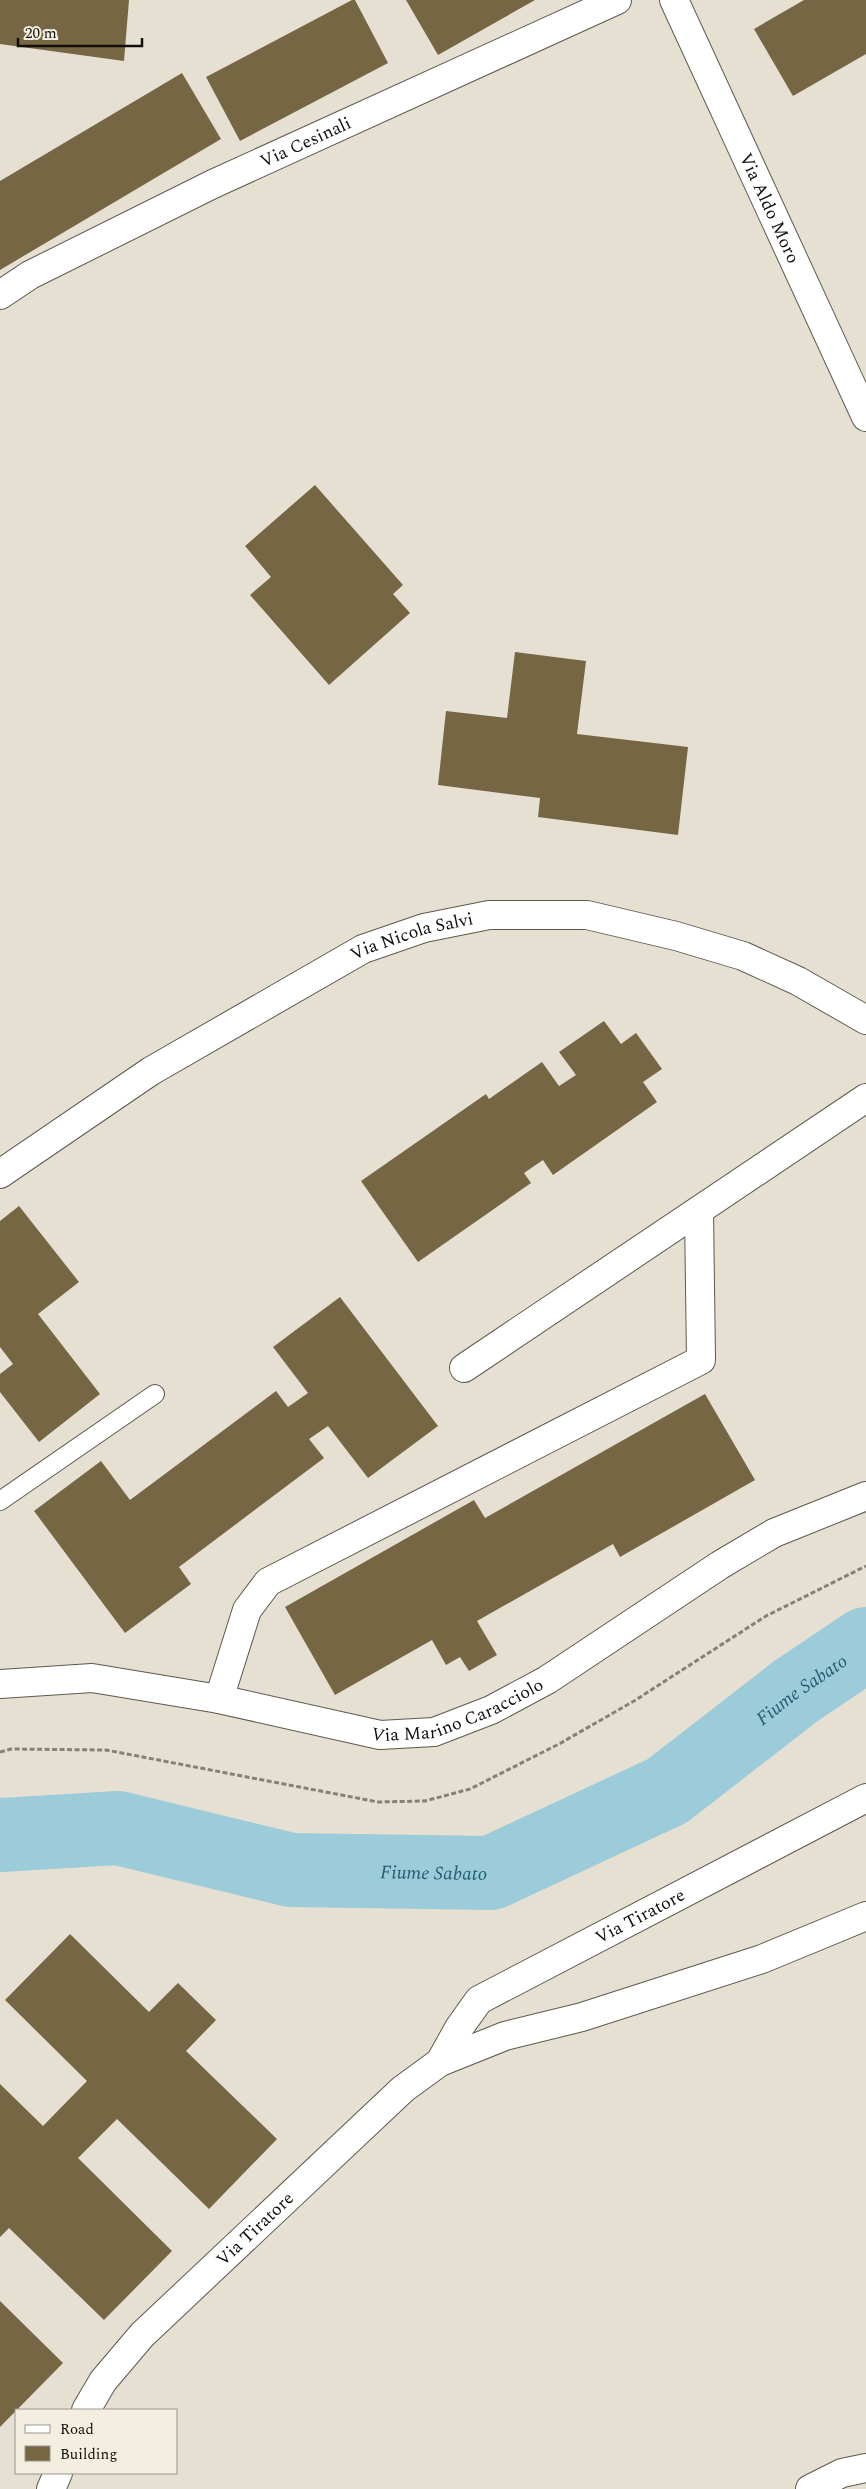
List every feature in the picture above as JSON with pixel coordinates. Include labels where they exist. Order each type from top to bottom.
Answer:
[{"type":"street","name":"Via Cesinali","points":[[0,295],[30,275],[213,184],[617,0]]},
{"type":"street","name":"Via Aldo Moro","points":[[674,0],[866,417]]},
{"type":"street","name":"Via Nicola Salvi","points":[[0,1174],[151,1071],[363,949],[424,928],[489,915],[587,916],[676,936],[743,956],[798,981],[866,1020]]},
{"type":"street","points":[[464,1368],[866,1098]]},
{"type":"street","points":[[219,1699],[247,1610],[268,1582],[701,1360],[698,1211]]},
{"type":"street","name":"Via Marino Caracciolo","points":[[0,1684],[92,1678],[219,1699],[380,1736],[434,1732],[491,1710],[548,1680],[720,1564],[774,1533],[866,1496]]},
{"type":"street","name":"Via Tiratore","points":[[440,2062],[459,2028],[478,2000],[866,1798]]},
{"type":"street","name":"Via Tiratore","points":[[87,2409],[103,2381],[142,2335],[403,2089],[440,2062],[505,2036],[582,2017],[762,1959],[866,1916]]},
{"type":"street","points":[[810,2489],[842,2473],[866,2468]]},
{"type":"street","points":[[51,2489],[58,2474]]},
{"type":"lane","points":[[0,1501],[155,1394]]},
{"type":"building","points":[[0,0],[129,0],[124,61],[0,44]]},
{"type":"building","points":[[355,0],[388,63],[240,141],[206,77]]},
{"type":"building","points":[[406,0],[535,0],[438,55]]},
{"type":"building","points":[[804,0],[866,0],[866,54],[793,96],[754,29]]},
{"type":"building","points":[[182,73],[221,139],[0,270],[0,181]]},
{"type":"building","points":[[315,485],[403,585],[393,594],[410,613],[329,685],[250,595],[271,577],[245,546]]},
{"type":"building","points":[[515,652],[586,661],[577,734],[688,747],[678,835],[538,817],[540,798],[438,785],[446,711],[507,718]]},
{"type":"building","points":[[604,1021],[621,1044],[636,1033],[662,1069],[643,1082],[657,1102],[553,1175],[543,1160],[524,1173],[531,1183],[418,1262],[361,1181],[486,1094],[489,1099],[542,1062],[559,1086],[576,1075],[559,1052]]},
{"type":"building","points":[[19,1206],[79,1282],[38,1314],[100,1394],[39,1442],[0,1392],[0,1374],[13,1364],[0,1347],[0,1221]]},
{"type":"building","points":[[340,1297],[438,1426],[368,1478],[328,1426],[309,1439],[324,1458],[179,1567],[191,1584],[125,1633],[34,1511],[101,1461],[130,1500],[276,1391],[288,1407],[308,1393],[273,1347]]},
{"type":"building","points":[[705,1394],[755,1480],[620,1557],[613,1544],[477,1621],[497,1655],[469,1671],[460,1657],[446,1665],[432,1640],[335,1695],[285,1607],[474,1500],[485,1518]]},
{"type":"building","points":[[70,1934],[149,2012],[178,1983],[216,2020],[186,2051],[277,2139],[209,2209],[117,2119],[78,2158],[172,2251],[104,2320],[9,2228],[0,2237],[0,2084],[43,2126],[87,2081],[5,2000]]},
{"type":"building","points":[[0,2301],[63,2363],[18,2409],[15,2409],[15,2412],[0,2427]]},
{"type":"waterway","name":"Fiume Sabato","points":[[0,1835],[118,1828],[291,1870],[491,1873],[667,1791],[796,1691],[866,1644]]}]
